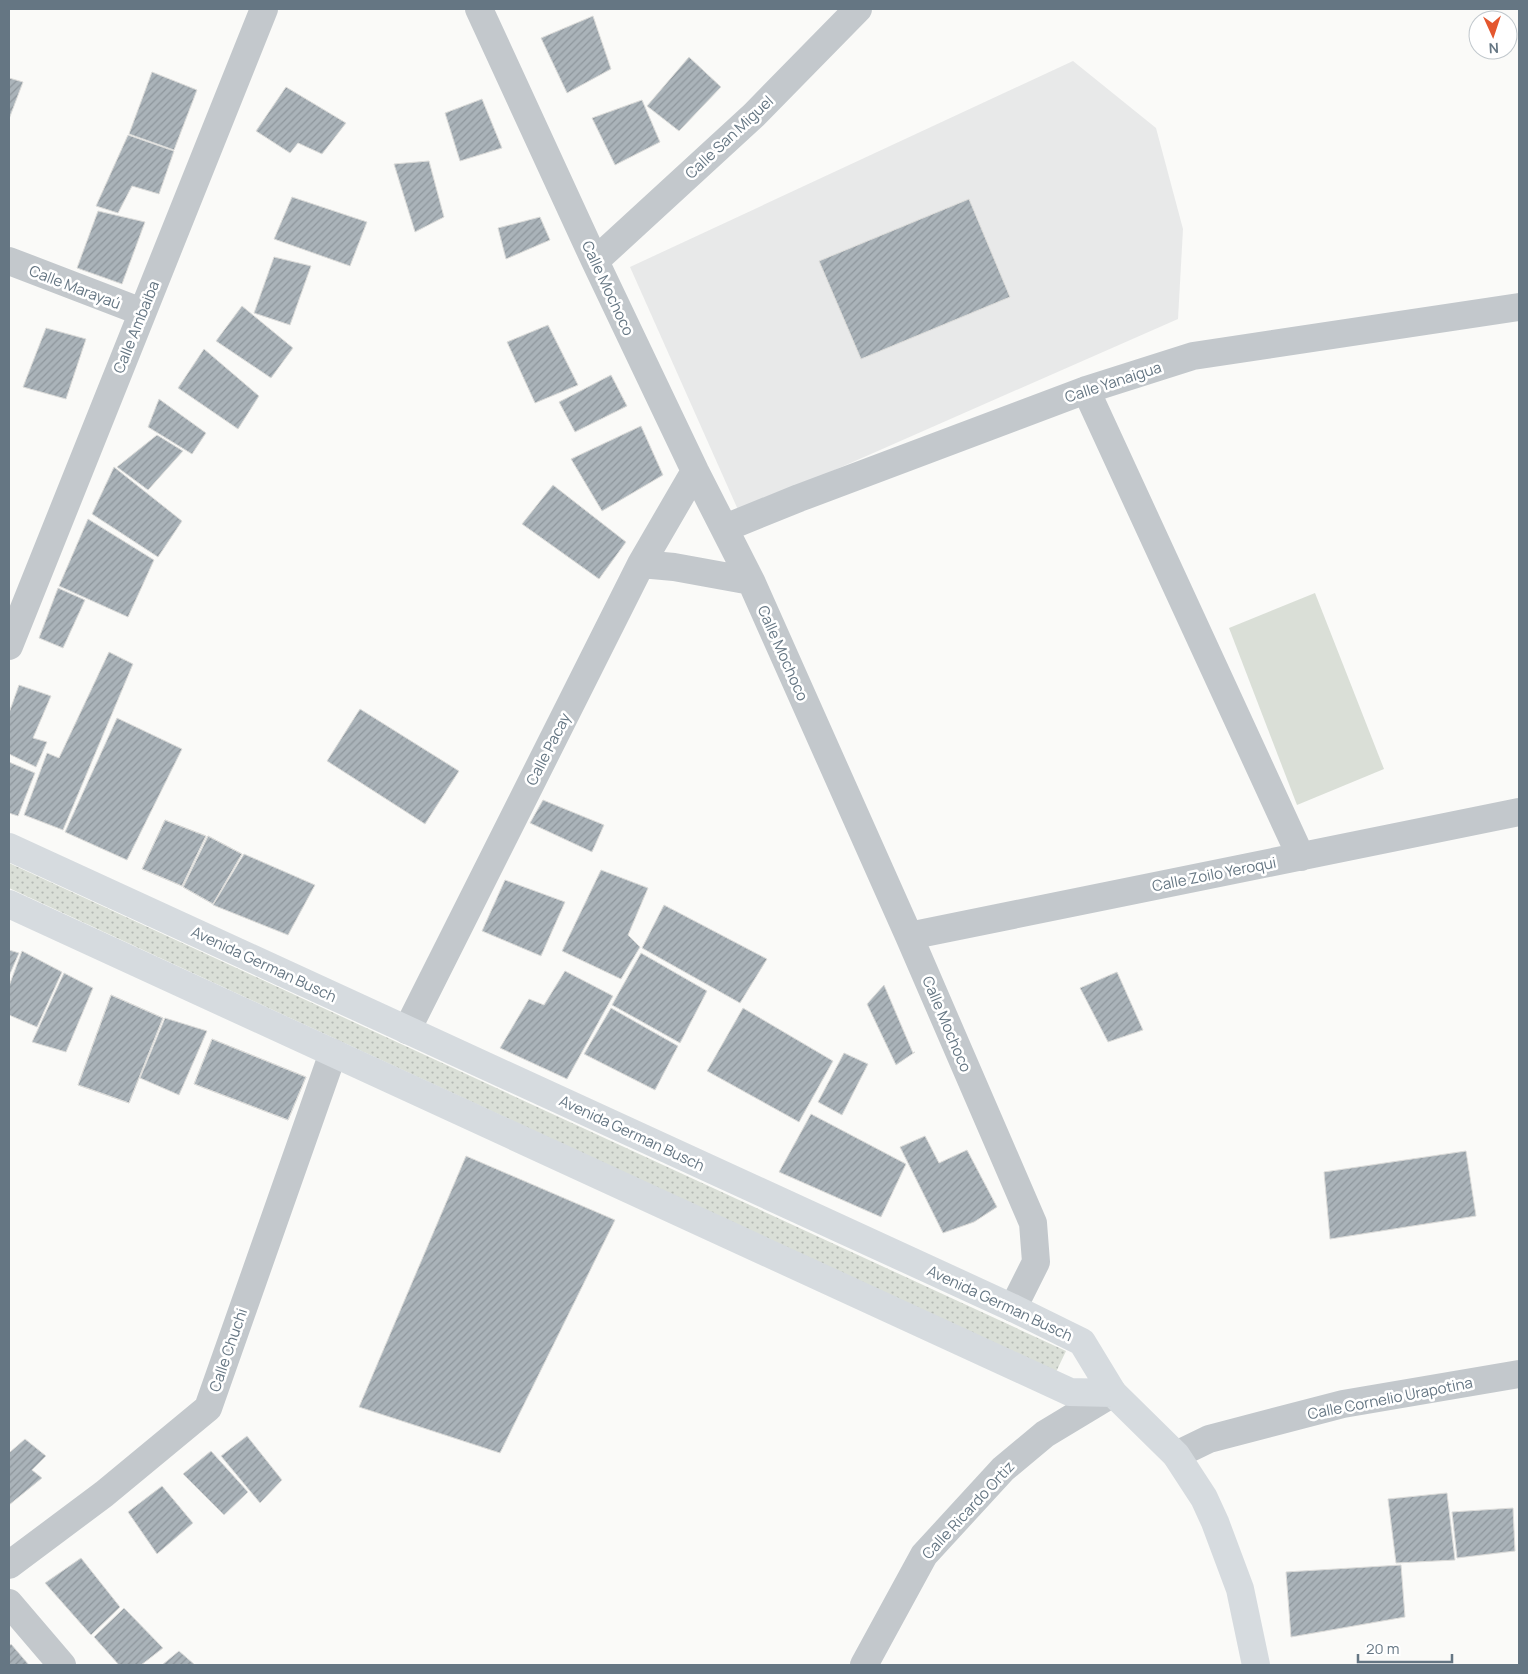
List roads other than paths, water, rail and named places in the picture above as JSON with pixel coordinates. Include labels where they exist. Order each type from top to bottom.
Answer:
[{"type":"main road","name":"Avenida German Busch","points":[[9,847],[1013,1308],[1082,1342],[1113,1393],[1176,1455],[1204,1498],[1240,1589],[1256,1665]]},
{"type":"main road","points":[[9,904],[1070,1392],[1113,1393]]},
{"type":"street","name":"Calle Ambaiba","points":[[9,646],[264,9]]},
{"type":"street","name":"Calle Mochoco","points":[[479,9],[596,261],[696,471],[751,581],[909,936],[1033,1223],[1036,1262],[1013,1308]]},
{"type":"street","name":"Calle San Miguel","points":[[596,261],[754,115],[858,9]]},
{"type":"street","name":"Calle Marayaú","points":[[9,261],[142,312]]},
{"type":"street","name":"Calle Yanaigua","points":[[725,528],[799,498],[1086,390],[1193,356],[1519,307]]},
{"type":"street","points":[[1086,390],[1301,857]]},
{"type":"street","name":"Calle Pacay","points":[[407,1030],[641,564],[696,471]]},
{"type":"street","points":[[641,564],[674,567],[751,581]]},
{"type":"street","name":"Calle Zoilo Yeroqui","points":[[909,936],[1519,812]]},
{"type":"street","name":"Calle Chuchi","points":[[9,1565],[104,1494],[208,1408],[333,1053]]},
{"type":"street","name":"Calle Cornelio Urapotina","points":[[1176,1455],[1209,1439],[1342,1404],[1519,1374]]},
{"type":"street","name":"Calle Ricardo Ortiz","points":[[864,1665],[924,1555],[944,1533],[1003,1469],[1045,1434],[1113,1393]]},
{"type":"street","points":[[9,1603],[62,1665]]}]
